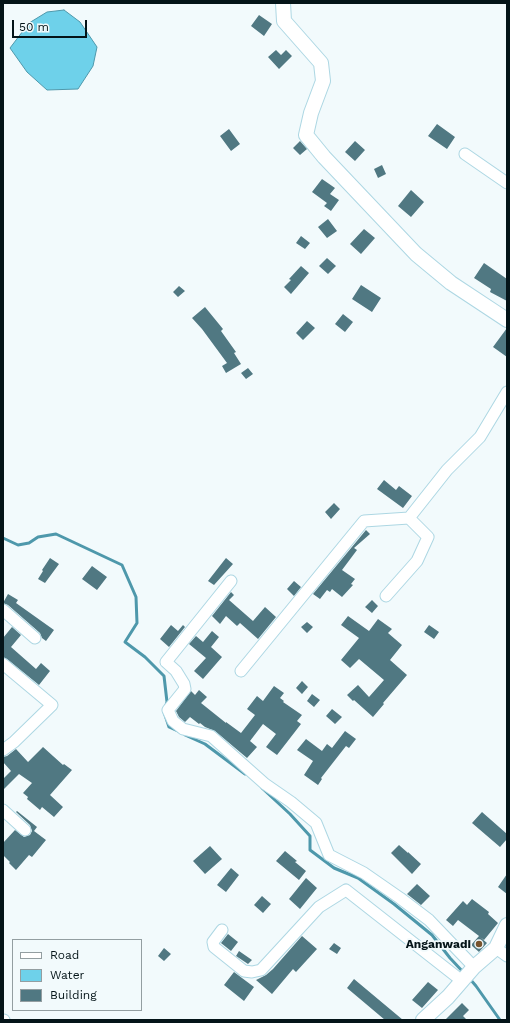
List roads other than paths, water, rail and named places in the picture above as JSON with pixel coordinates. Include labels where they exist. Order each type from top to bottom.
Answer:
[{"type":"street","points":[[283,3],[284,21],[321,63],[323,81],[311,113],[306,135],[324,157],[416,254],[451,283],[507,320]]},
{"type":"street","points":[[465,154],[507,182]]},
{"type":"street","points":[[241,671],[364,521],[409,518],[447,470],[480,437],[507,392]]},
{"type":"street","points":[[386,596],[417,561],[428,537],[409,518]]},
{"type":"street","points":[[231,581],[166,662],[176,671],[184,684],[185,689],[168,710],[173,721],[183,729],[211,736],[265,784],[291,802],[316,823],[329,855],[364,873],[430,920],[469,974]]},
{"type":"street","points":[[3,610],[35,638]]},
{"type":"street","points":[[3,664],[52,705],[14,742],[3,750]]},
{"type":"street","points":[[3,810],[25,830]]},
{"type":"street","points":[[222,930],[213,942],[214,947],[244,971],[252,972],[261,970],[319,907],[346,890],[469,974]]},
{"type":"street","points":[[426,1019],[469,974],[502,952],[507,925]]},
{"type":"water","points":[[64,10],[80,22],[97,47],[93,66],[78,89],[47,90],[27,72],[10,48],[29,23],[47,12]]},
{"type":"waterway","points":[[3,538],[18,545],[29,543],[38,537],[56,534],[122,565],[136,597],[137,623],[125,642],[145,657],[164,676],[167,702],[166,705]]},
{"type":"waterway","points":[[164,712],[169,727],[180,732]]},
{"type":"waterway","points":[[185,735],[205,744],[245,774]]},
{"type":"waterway","points":[[262,788],[290,814],[310,836],[310,850],[334,868],[358,878],[394,904],[432,935],[464,973]]},
{"type":"waterway","points":[[470,979],[500,1020]]},
{"type":"place","name":"Anganwadi","points":[[479,944]]}]
